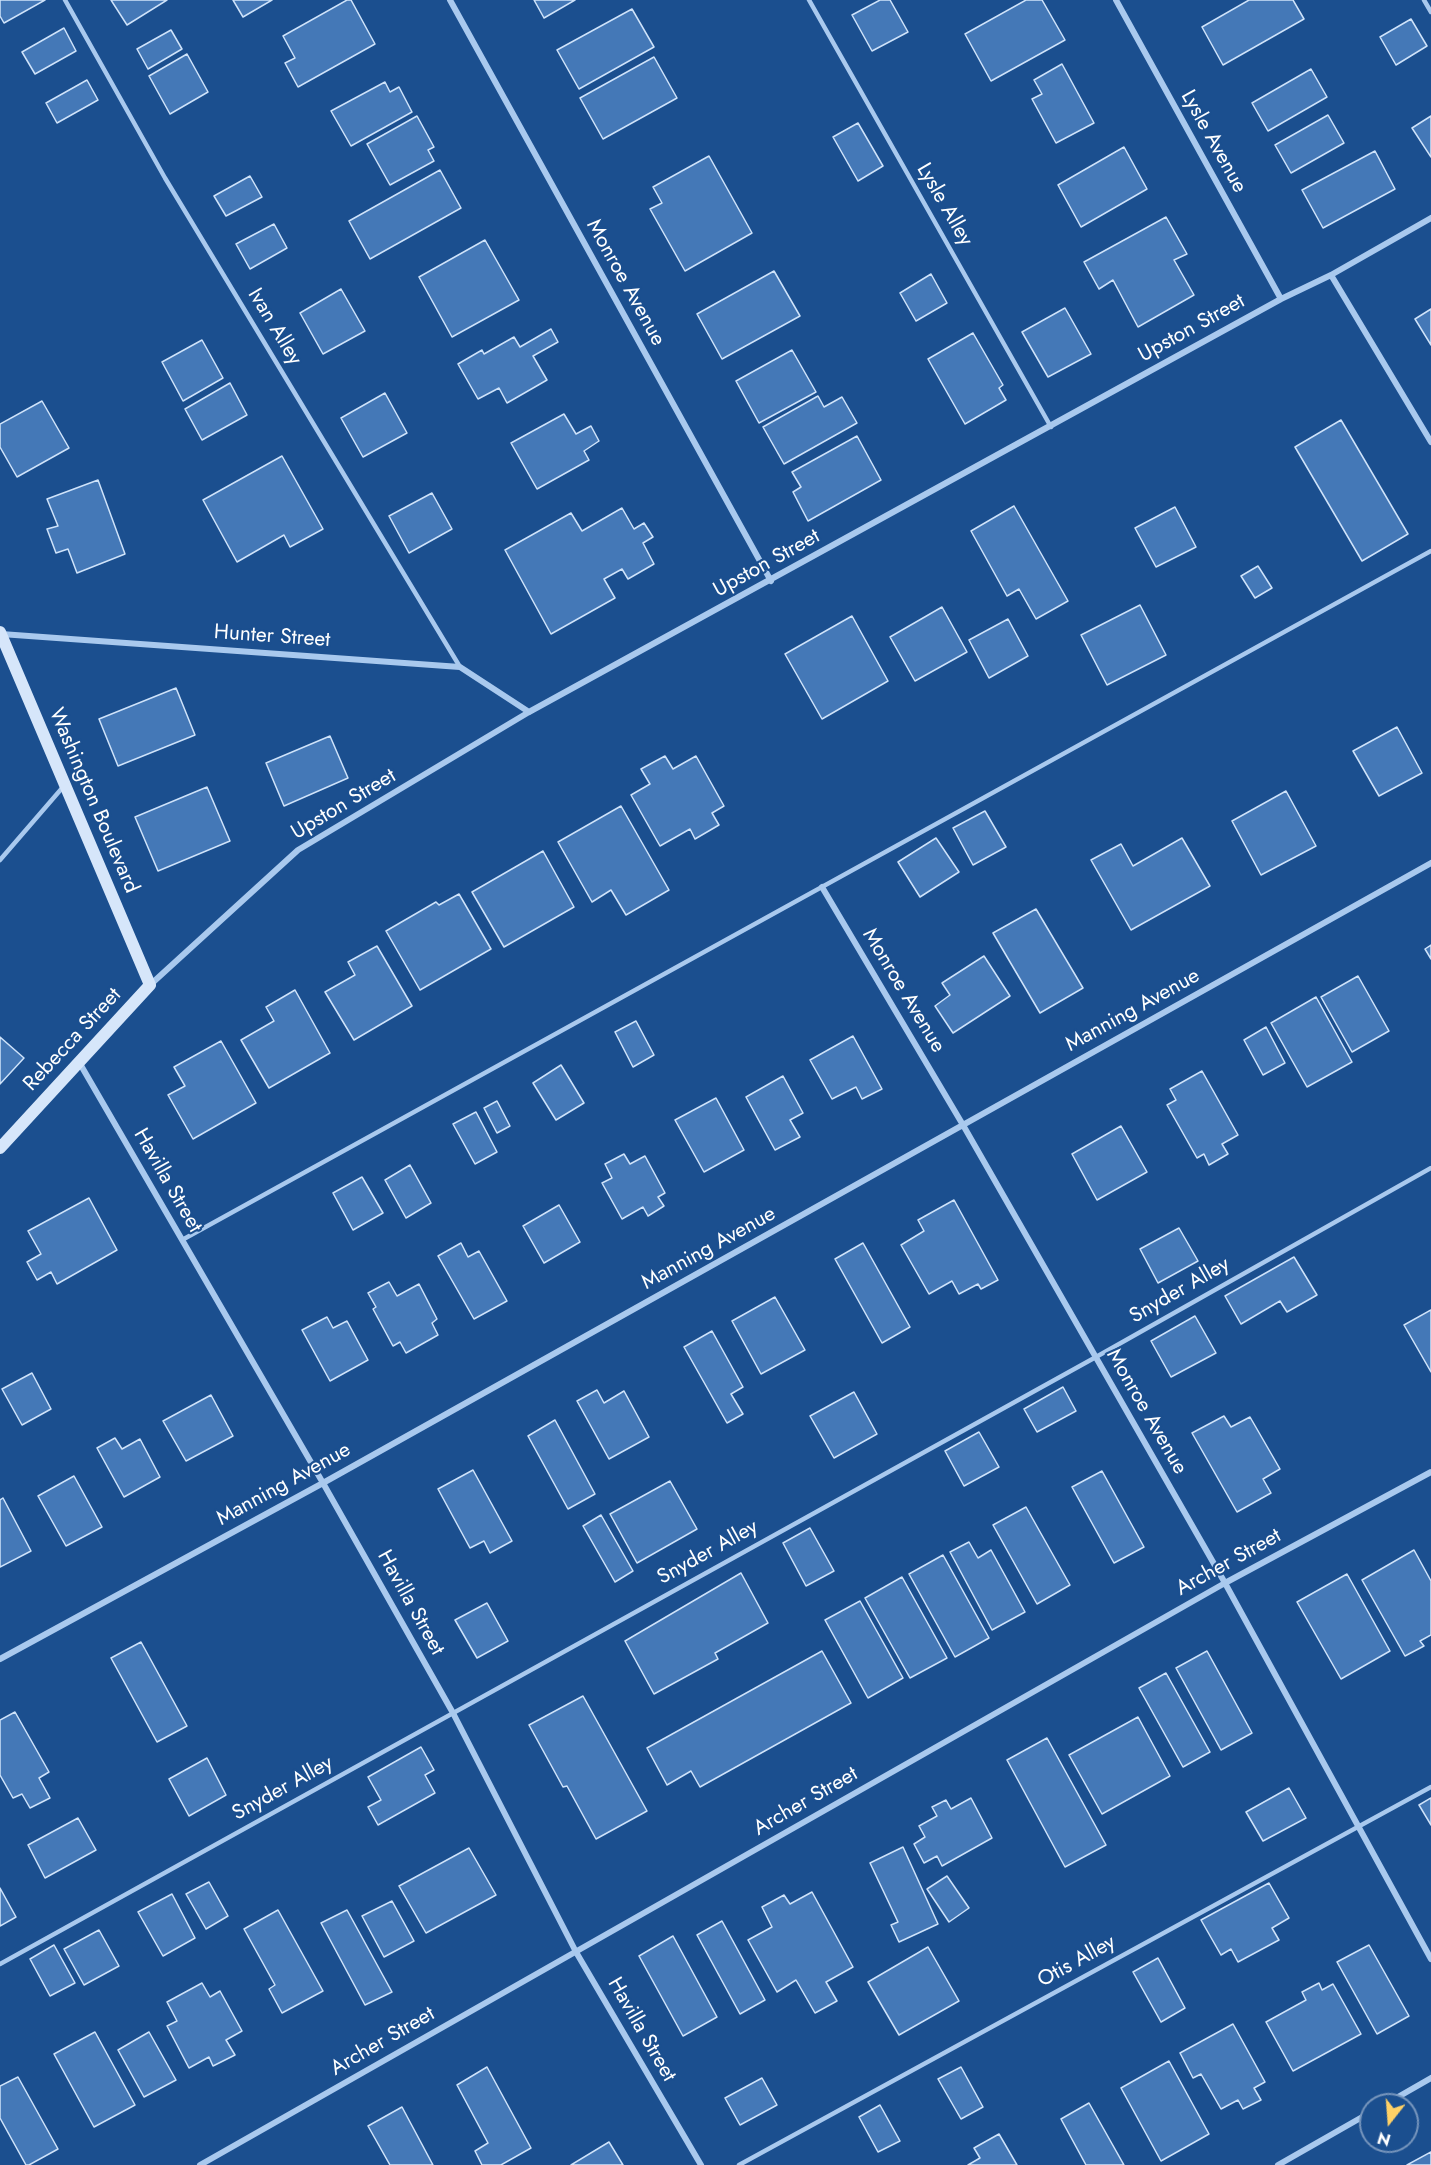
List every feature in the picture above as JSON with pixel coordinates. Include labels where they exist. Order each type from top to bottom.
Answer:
[{"type":"street","name":"Monroe Avenue","points":[[450,0],[771,581]]},
{"type":"street","name":"Lysle Avenue","points":[[1116,0],[1281,299]]},
{"type":"street","name":"Upston Street","points":[[150,985],[298,850],[529,712],[1281,299],[1331,275],[1431,218]]},
{"type":"street","points":[[1331,275],[1431,442]]},
{"type":"street","name":"Hunter Street","points":[[0,634],[460,667],[529,712]]},
{"type":"street","name":"Washington Boulevard","points":[[0,634],[150,985]]},
{"type":"street","name":"Manning Avenue","points":[[0,1659],[323,1483],[1431,863]]},
{"type":"street","name":"Monroe Avenue","points":[[822,887],[963,1125],[1225,1583],[1431,1959]]},
{"type":"street","name":"Rebecca Street","points":[[0,1148],[150,985]]},
{"type":"street","name":"Havilla Street","points":[[79,1062],[323,1483],[453,1713],[576,1952],[701,2165]]},
{"type":"street","name":"Archer Street","points":[[200,2165],[1225,1583],[1431,1472]]},
{"type":"street","points":[[1405,2093],[1431,2078]]},
{"type":"street","points":[[1278,2165],[1359,2119]]},
{"type":"lane","name":"Ivan Alley","points":[[65,0],[165,178],[460,667]]},
{"type":"lane","name":"Lysle Alley","points":[[809,0],[1051,427]]},
{"type":"lane","points":[[1424,0],[1431,12]]},
{"type":"lane","points":[[182,1240],[1431,551]]},
{"type":"lane","points":[[0,860],[65,785]]},
{"type":"lane","name":"Snyder Alley","points":[[0,1964],[1096,1357],[1431,1167]]},
{"type":"lane","name":"Otis Alley","points":[[739,2165],[1431,1787]]},
{"type":"building","points":[[0,0],[45,0],[4,23],[0,16]]},
{"type":"building","points":[[111,0],[167,0],[127,25]]},
{"type":"building","points":[[233,0],[272,0],[243,17]]},
{"type":"building","points":[[347,0],[351,0],[375,44],[298,87],[285,63],[295,58],[283,36]]},
{"type":"building","points":[[534,0],[575,0],[544,18]]},
{"type":"building","points":[[880,0],[890,0],[908,32],[872,51],[852,15]]},
{"type":"building","points":[[1026,0],[1042,0],[1065,40],[991,81],[965,34]]},
{"type":"building","points":[[1249,0],[1293,0],[1304,19],[1223,65],[1202,27]]},
{"type":"building","points":[[632,9],[654,47],[579,89],[557,50]]},
{"type":"building","points":[[1411,19],[1427,46],[1396,65],[1380,37]]},
{"type":"building","points":[[64,28],[76,51],[35,74],[22,52]]},
{"type":"building","points":[[171,30],[182,49],[148,69],[137,49]]},
{"type":"building","points":[[187,54],[208,92],[170,114],[149,76]]},
{"type":"building","points":[[654,57],[677,98],[603,139],[580,98]]},
{"type":"building","points":[[1062,64],[1094,123],[1056,143],[1032,99],[1042,94],[1034,80]]},
{"type":"building","points":[[1311,69],[1327,97],[1268,131],[1252,103]]},
{"type":"building","points":[[87,80],[98,100],[57,123],[46,103]]},
{"type":"building","points":[[385,82],[390,92],[399,87],[412,112],[351,146],[331,111]]},
{"type":"building","points":[[1328,115],[1344,143],[1291,173],[1275,145]]},
{"type":"building","points":[[417,116],[434,147],[428,150],[434,161],[390,185],[367,144]]},
{"type":"building","points":[[1431,116],[1431,157],[1412,128]]},
{"type":"building","points":[[858,123],[883,166],[858,181],[833,137]]},
{"type":"building","points":[[1124,147],[1147,189],[1081,227],[1058,185]]},
{"type":"building","points":[[1375,151],[1395,189],[1323,228],[1302,190]]},
{"type":"building","points":[[709,156],[752,233],[685,271],[650,209],[662,203],[653,187]]},
{"type":"building","points":[[440,170],[461,208],[370,259],[349,221]]},
{"type":"building","points":[[250,176],[262,197],[226,216],[214,196]]},
{"type":"building","points":[[1166,217],[1187,254],[1174,260],[1194,295],[1138,327],[1113,280],[1099,289],[1084,262]]},
{"type":"building","points":[[274,224],[287,248],[250,269],[236,244]]},
{"type":"building","points":[[485,240],[519,300],[452,337],[419,277]]},
{"type":"building","points":[[774,271],[800,316],[722,359],[697,314]]},
{"type":"building","points":[[931,274],[947,303],[916,321],[900,293]]},
{"type":"building","points":[[341,289],[365,331],[323,354],[300,313]]},
{"type":"building","points":[[1065,308],[1091,354],[1048,377],[1022,332]]},
{"type":"building","points":[[1431,309],[1431,345],[1415,319]]},
{"type":"building","points":[[551,329],[558,342],[533,356],[547,380],[507,403],[499,388],[478,399],[458,364],[482,350],[484,354],[514,337],[520,347]]},
{"type":"building","points":[[973,333],[1003,385],[999,388],[1006,400],[965,424],[928,359]]},
{"type":"building","points":[[202,340],[223,378],[183,401],[162,362]]},
{"type":"building","points":[[792,350],[816,392],[759,423],[736,381]]},
{"type":"building","points":[[230,383],[247,415],[202,440],[185,409]]},
{"type":"building","points":[[385,393],[407,433],[363,457],[341,418]]},
{"type":"building","points":[[818,396],[824,407],[842,397],[857,423],[784,464],[763,427]]},
{"type":"building","points":[[42,401],[69,448],[17,477],[0,447],[0,424]]},
{"type":"building","points":[[564,414],[576,434],[591,426],[599,441],[584,451],[589,460],[537,489],[511,443]]},
{"type":"building","points":[[1341,420],[1408,534],[1362,561],[1295,447]]},
{"type":"building","points":[[857,436],[881,480],[808,521],[793,492],[801,487],[792,472]]},
{"type":"building","points":[[282,456],[323,529],[290,547],[284,535],[237,562],[203,500]]},
{"type":"building","points":[[98,480],[125,554],[77,573],[68,549],[56,553],[47,529],[58,526],[47,499]]},
{"type":"building","points":[[432,493],[452,529],[409,553],[389,516]]},
{"type":"building","points":[[1014,506],[1068,601],[1036,619],[1019,589],[1007,596],[971,531]]},
{"type":"building","points":[[1175,507],[1196,547],[1156,567],[1135,528]]},
{"type":"building","points":[[622,508],[634,529],[644,523],[653,537],[643,543],[654,564],[628,579],[622,569],[604,579],[615,598],[551,634],[505,550],[571,513],[582,531]]},
{"type":"building","points":[[1258,566],[1272,588],[1255,598],[1241,576]]},
{"type":"building","points":[[1140,605],[1166,655],[1107,685],[1081,635]]},
{"type":"building","points":[[942,607],[967,652],[915,681],[890,637]]},
{"type":"building","points":[[852,616],[888,681],[822,719],[785,654]]},
{"type":"building","points":[[1008,619],[1028,656],[989,678],[969,640]]},
{"type":"building","points":[[176,688],[195,735],[118,766],[99,719]]},
{"type":"building","points":[[1397,727],[1422,773],[1379,796],[1353,751]]},
{"type":"building","points":[[330,736],[348,778],[284,806],[266,763]]},
{"type":"building","points":[[665,756],[673,769],[696,756],[724,806],[712,813],[719,825],[695,839],[690,829],[660,846],[631,795],[650,784],[641,769]]},
{"type":"building","points":[[207,787],[230,841],[158,871],[135,817]]},
{"type":"building","points":[[1286,791],[1316,846],[1261,875],[1232,821]]},
{"type":"building","points":[[621,806],[669,890],[626,915],[611,890],[592,902],[558,842]]},
{"type":"building","points":[[985,811],[1006,847],[973,865],[953,828]]},
{"type":"building","points":[[936,838],[959,872],[920,897],[898,862]]},
{"type":"building","points":[[1182,838],[1210,886],[1131,930],[1091,860],[1121,844],[1133,866]]},
{"type":"building","points":[[543,851],[574,907],[504,947],[472,892]]},
{"type":"building","points":[[459,894],[491,949],[420,990],[386,931],[436,902],[439,905]]},
{"type":"building","points":[[1036,909],[1083,988],[1040,1013],[993,933]]},
{"type":"building","points":[[1431,945],[1431,959],[1425,949]]},
{"type":"building","points":[[377,946],[412,1006],[354,1040],[325,992],[355,975],[348,962]]},
{"type":"building","points":[[984,956],[1010,996],[953,1033],[935,1006],[950,995],[942,983]]},
{"type":"building","points":[[1358,976],[1389,1031],[1352,1052],[1321,997]]},
{"type":"building","points":[[295,990],[330,1053],[269,1088],[241,1040],[274,1021],[266,1007]]},
{"type":"building","points":[[1316,997],[1352,1062],[1307,1087],[1271,1023]]},
{"type":"building","points":[[636,1021],[654,1055],[633,1067],[615,1032]]},
{"type":"building","points":[[1266,1027],[1285,1063],[1263,1075],[1244,1040]]},
{"type":"building","points":[[853,1036],[882,1089],[862,1099],[856,1087],[832,1099],[810,1060]]},
{"type":"building","points":[[0,1037],[24,1058],[0,1084]]},
{"type":"building","points":[[221,1041],[256,1103],[193,1139],[168,1095],[185,1086],[174,1067]]},
{"type":"building","points":[[561,1065],[584,1103],[556,1120],[533,1083]]},
{"type":"building","points":[[1202,1071],[1238,1135],[1222,1144],[1228,1154],[1209,1165],[1204,1154],[1197,1158],[1167,1105],[1176,1100],[1170,1089]]},
{"type":"building","points":[[783,1076],[803,1113],[790,1120],[800,1137],[775,1150],[746,1097]]},
{"type":"building","points":[[716,1098],[744,1150],[704,1172],[675,1120]]},
{"type":"building","points":[[497,1101],[510,1126],[497,1133],[484,1108]]},
{"type":"building","points":[[476,1112],[497,1152],[475,1164],[453,1124]]},
{"type":"building","points":[[1121,1126],[1147,1172],[1097,1200],[1072,1154]]},
{"type":"building","points":[[624,1154],[630,1164],[645,1156],[665,1193],[658,1197],[664,1206],[648,1216],[643,1207],[622,1219],[602,1183],[612,1178],[605,1164]]},
{"type":"building","points":[[410,1165],[431,1203],[406,1218],[385,1180]]},
{"type":"building","points":[[362,1177],[383,1213],[353,1230],[333,1193]]},
{"type":"building","points":[[89,1198],[117,1250],[57,1284],[51,1272],[37,1280],[27,1262],[41,1254],[28,1231]]},
{"type":"building","points":[[954,1200],[998,1280],[981,1289],[978,1284],[959,1294],[952,1281],[929,1294],[901,1245],[924,1231],[918,1220]]},
{"type":"building","points":[[559,1205],[580,1242],[544,1263],[523,1226]]},
{"type":"building","points":[[1179,1228],[1198,1261],[1158,1283],[1140,1249]]},
{"type":"building","points":[[461,1243],[468,1257],[479,1251],[507,1301],[474,1319],[438,1256]]},
{"type":"building","points":[[863,1243],[910,1327],[882,1343],[835,1259]]},
{"type":"building","points":[[1294,1257],[1317,1295],[1287,1312],[1280,1301],[1241,1324],[1225,1296]]},
{"type":"building","points":[[389,1282],[397,1296],[419,1284],[437,1319],[432,1323],[438,1335],[406,1353],[400,1342],[393,1346],[373,1309],[376,1307],[368,1293]]},
{"type":"building","points":[[775,1297],[805,1350],[761,1374],[732,1321]]},
{"type":"building","points":[[1431,1310],[1431,1372],[1404,1325]]},
{"type":"building","points":[[1195,1316],[1216,1353],[1171,1377],[1151,1341]]},
{"type":"building","points":[[327,1317],[333,1328],[347,1321],[368,1360],[330,1381],[302,1330]]},
{"type":"building","points":[[712,1331],[743,1387],[731,1394],[743,1414],[727,1423],[684,1347]]},
{"type":"building","points":[[32,1373],[51,1409],[22,1425],[2,1389]]},
{"type":"building","points":[[1063,1387],[1076,1411],[1037,1432],[1024,1409]]},
{"type":"building","points":[[597,1390],[604,1403],[624,1391],[649,1437],[609,1459],[577,1401]]},
{"type":"building","points":[[854,1392],[877,1434],[834,1458],[810,1416]]},
{"type":"building","points":[[211,1395],[233,1436],[186,1461],[163,1421]]},
{"type":"building","points":[[1224,1416],[1231,1427],[1250,1417],[1280,1469],[1263,1479],[1271,1493],[1237,1512],[1192,1433]]},
{"type":"building","points":[[555,1420],[595,1494],[568,1509],[528,1436]]},
{"type":"building","points":[[979,1432],[999,1467],[964,1486],[945,1451]]},
{"type":"building","points":[[115,1438],[122,1449],[140,1439],[160,1477],[124,1497],[97,1448]]},
{"type":"building","points":[[473,1470],[512,1541],[490,1553],[484,1541],[470,1548],[438,1489]]},
{"type":"building","points":[[1102,1471],[1144,1547],[1114,1563],[1072,1487]]},
{"type":"building","points":[[74,1476],[102,1527],[66,1546],[38,1496]]},
{"type":"building","points":[[670,1481],[697,1529],[637,1563],[610,1514]]},
{"type":"building","points":[[3,1498],[31,1551],[0,1567],[0,1500]]},
{"type":"building","points":[[1026,1507],[1070,1585],[1037,1604],[993,1525]]},
{"type":"building","points":[[601,1515],[633,1571],[615,1582],[583,1526]]},
{"type":"building","points":[[810,1528],[834,1571],[806,1586],[783,1543]]},
{"type":"building","points":[[969,1542],[978,1558],[991,1550],[1025,1612],[992,1630],[950,1552]]},
{"type":"building","points":[[1414,1550],[1431,1581],[1431,1635],[1420,1641],[1424,1646],[1405,1656],[1362,1580]]},
{"type":"building","points":[[943,1555],[989,1638],[955,1657],[909,1574]]},
{"type":"building","points":[[741,1573],[768,1623],[715,1653],[718,1659],[654,1694],[625,1641]]},
{"type":"building","points":[[1347,1574],[1390,1651],[1341,1679],[1297,1602]]},
{"type":"building","points":[[902,1577],[947,1658],[910,1678],[865,1598]]},
{"type":"building","points":[[860,1601],[903,1678],[868,1698],[825,1620]]},
{"type":"building","points":[[487,1603],[508,1641],[477,1658],[455,1620]]},
{"type":"building","points":[[141,1642],[187,1726],[157,1742],[111,1658]]},
{"type":"building","points":[[822,1651],[851,1703],[700,1787],[691,1771],[667,1785],[647,1748]]},
{"type":"building","points":[[1207,1651],[1252,1733],[1221,1750],[1176,1668]]},
{"type":"building","points":[[1166,1673],[1210,1752],[1183,1767],[1139,1688]]},
{"type":"building","points":[[583,1696],[647,1811],[596,1839],[567,1786],[563,1787],[529,1725]]},
{"type":"building","points":[[15,1712],[49,1772],[39,1778],[50,1798],[30,1808],[22,1794],[13,1798],[0,1775],[0,1720]]},
{"type":"building","points":[[1138,1717],[1170,1776],[1102,1814],[1069,1755]]},
{"type":"building","points":[[1047,1738],[1106,1845],[1065,1867],[1007,1760]]},
{"type":"building","points":[[421,1747],[434,1770],[425,1775],[435,1793],[378,1825],[368,1807],[381,1800],[368,1777]]},
{"type":"building","points":[[207,1758],[226,1795],[189,1816],[169,1779]]},
{"type":"building","points":[[1289,1788],[1306,1818],[1263,1841],[1246,1812]]},
{"type":"building","points":[[971,1798],[992,1838],[942,1866],[937,1856],[924,1863],[914,1844],[925,1837],[919,1826],[937,1816],[932,1807],[946,1800],[951,1809]]},
{"type":"building","points":[[1431,1798],[1431,1825],[1419,1805]]},
{"type":"building","points":[[78,1818],[96,1850],[45,1878],[28,1845]]},
{"type":"building","points":[[903,1847],[938,1924],[899,1942],[891,1925],[898,1922],[870,1863]]},
{"type":"building","points":[[469,1848],[496,1895],[426,1933],[399,1886]]},
{"type":"building","points":[[947,1876],[969,1908],[949,1922],[927,1889]]},
{"type":"building","points":[[209,1882],[228,1916],[206,1929],[186,1894]]},
{"type":"building","points":[[1269,1883],[1289,1918],[1272,1928],[1279,1940],[1238,1962],[1231,1949],[1221,1955],[1201,1920]]},
{"type":"building","points":[[0,1888],[16,1917],[0,1926]]},
{"type":"building","points":[[812,1892],[853,1967],[826,1982],[837,2001],[815,2013],[796,1980],[777,1992],[748,1940],[772,1927],[762,1907],[784,1895],[790,1904]]},
{"type":"building","points":[[172,1894],[195,1938],[163,1956],[138,1912]]},
{"type":"building","points":[[392,1901],[414,1941],[384,1957],[362,1916]]},
{"type":"building","points":[[278,1910],[323,1991],[282,2013],[269,1989],[275,1985],[244,1929]]},
{"type":"building","points":[[347,1910],[392,1992],[365,2005],[321,1923]]},
{"type":"building","points":[[722,1921],[765,2000],[740,2014],[697,1935]]},
{"type":"building","points":[[99,1930],[119,1966],[84,1985],[64,1949]]},
{"type":"building","points":[[673,1936],[717,2017],[683,2036],[639,1956]]},
{"type":"building","points":[[54,1945],[75,1983],[50,1996],[30,1959]]},
{"type":"building","points":[[1369,1945],[1409,2016],[1377,2034],[1337,1962]]},
{"type":"building","points":[[928,1947],[959,2001],[899,2035],[868,1982]]},
{"type":"building","points":[[1158,1958],[1185,2008],[1161,2022],[1133,1972]]},
{"type":"building","points":[[202,1983],[210,1997],[220,1991],[242,2031],[226,2040],[235,2055],[213,2066],[209,2057],[189,2068],[167,2026],[177,2021],[167,2002]]},
{"type":"building","points":[[1319,1983],[1322,1990],[1333,1984],[1361,2034],[1293,2071],[1266,2022],[1306,2000],[1302,1992]]},
{"type":"building","points":[[1233,2024],[1265,2082],[1254,2088],[1261,2100],[1243,2109],[1238,2100],[1221,2109],[1201,2074],[1193,2078],[1180,2053]]},
{"type":"building","points":[[95,2032],[135,2105],[94,2127],[54,2054]]},
{"type":"building","points":[[149,2032],[176,2080],[144,2097],[118,2050]]},
{"type":"building","points":[[1169,2061],[1209,2134],[1161,2161],[1121,2088]]},
{"type":"building","points":[[487,2067],[531,2148],[501,2165],[482,2165],[475,2151],[488,2143],[457,2085]]},
{"type":"building","points":[[961,2067],[983,2107],[961,2119],[938,2079]]},
{"type":"building","points":[[18,2077],[58,2149],[29,2165],[26,2165],[0,2118],[0,2086]]},
{"type":"building","points":[[762,2078],[777,2105],[740,2125],[725,2098]]},
{"type":"building","points":[[1089,2103],[1124,2165],[1086,2165],[1061,2119]]},
{"type":"building","points":[[880,2105],[900,2141],[878,2152],[859,2117]]},
{"type":"building","points":[[402,2107],[433,2165],[390,2165],[368,2126]]},
{"type":"building","points":[[999,2134],[1017,2165],[968,2165],[980,2158],[974,2148]]},
{"type":"building","points":[[609,2142],[623,2165],[571,2165]]},
{"type":"building","points":[[1431,2152],[1431,2165],[1407,2165]]}]
